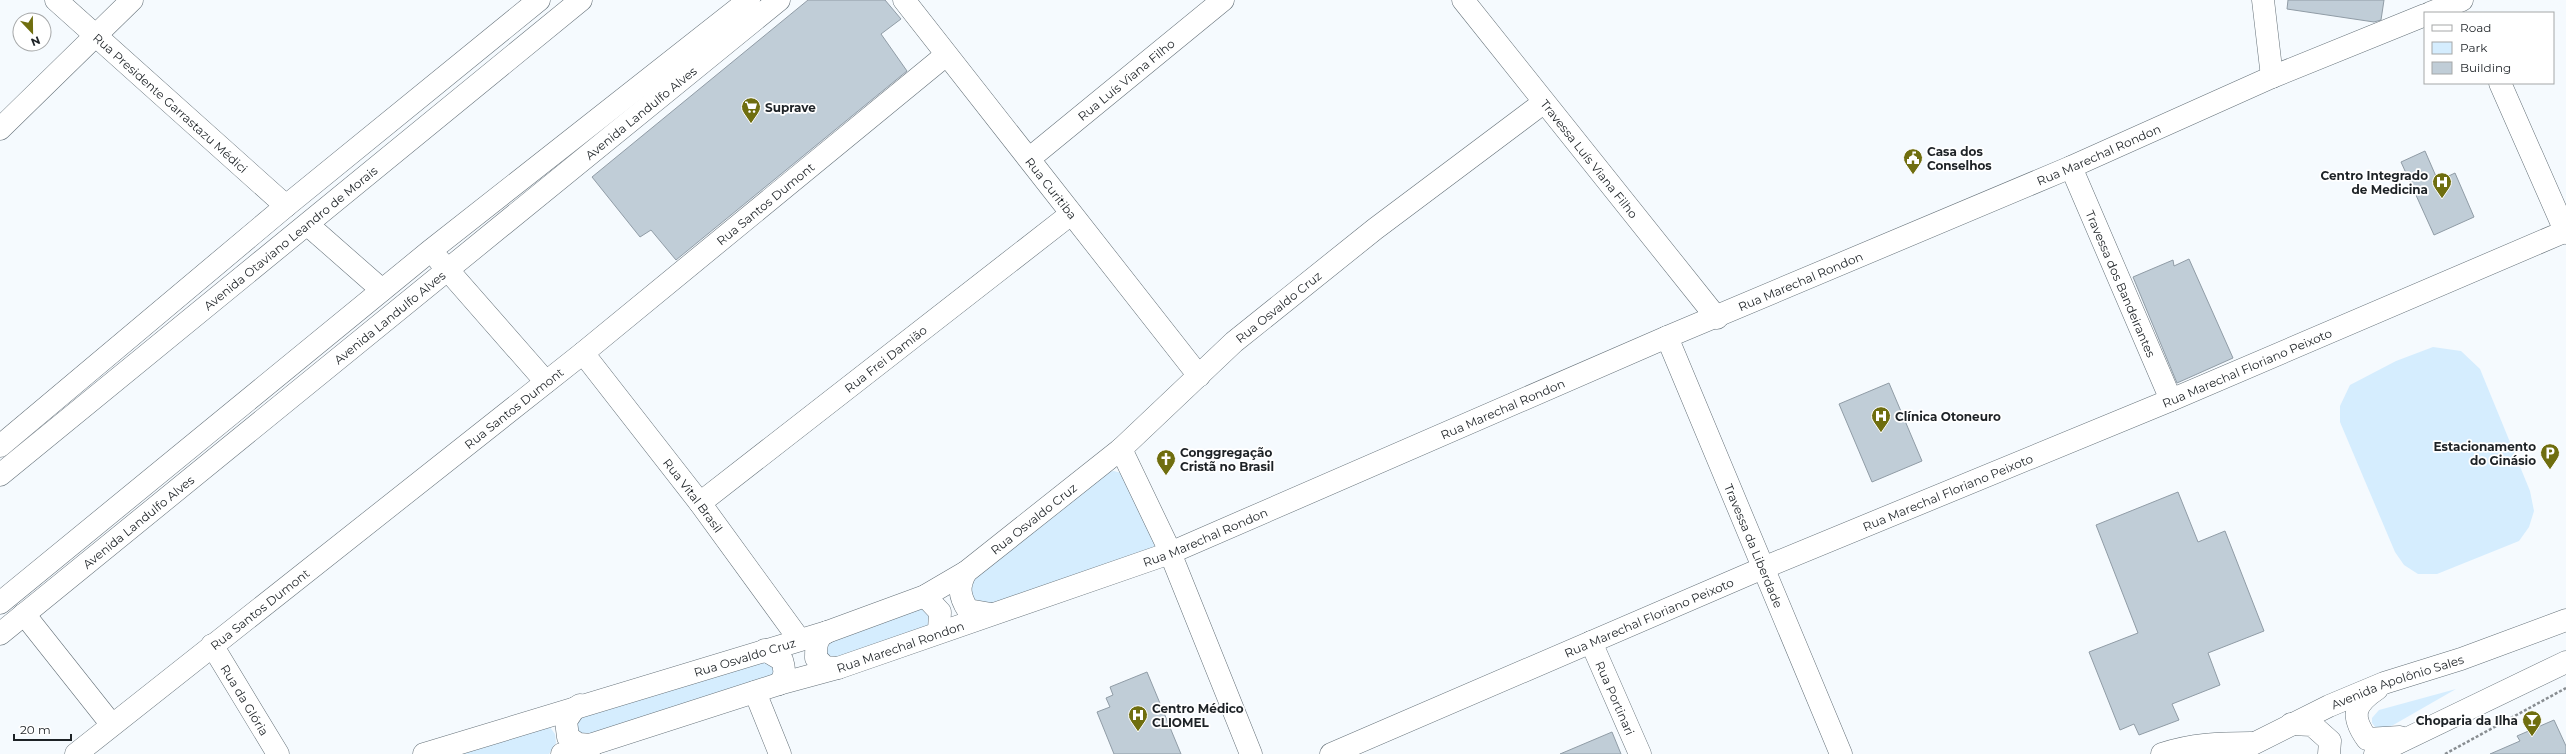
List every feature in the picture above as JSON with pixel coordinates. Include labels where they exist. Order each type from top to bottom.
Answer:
[{"type":"street","name":"Rua Presidente Garrastazu Médici","points":[[56,0],[286,206]]},
{"type":"street","points":[[0,129],[132,0]]},
{"type":"street","points":[[0,446],[286,206],[539,0]]},
{"type":"street","name":"Avenida Otaviano Leandro de Morais","points":[[0,475],[308,225],[581,0]]},
{"type":"street","name":"Avenida Landulfo Alves","points":[[0,603],[430,250],[749,0]]},
{"type":"street","name":"Avenida Landulfo Alves","points":[[8,623],[162,502],[779,0]]},
{"type":"street","name":"Rua Curitiba","points":[[904,0],[946,55],[1030,158],[1071,214],[1199,376]]},
{"type":"street","name":"Rua Luís Viana Filho","points":[[1030,158],[1223,0]]},
{"type":"street","name":"Travessa Luís Viana Filho","points":[[1463,0],[1543,103],[1717,318]]},
{"type":"street","points":[[2263,0],[2272,77]]},
{"type":"street","points":[[2433,12],[2463,0],[2469,12]]},
{"type":"street","name":"Rua Marechal Rondon","points":[[562,754],[779,684],[838,668],[939,631],[1170,553],[1667,337],[1717,318],[2071,167],[2272,77],[2424,15]]},
{"type":"street","points":[[474,53],[491,74]]},
{"type":"street","name":"Rua Santos Dumont","points":[[76,754],[583,353],[946,55]]},
{"type":"street","points":[[2500,84],[2566,232]]},
{"type":"street","name":"Rua Osvaldo Cruz","points":[[424,754],[580,705],[799,639],[827,632],[925,596],[966,572],[1121,449],[1234,342],[1375,229],[1543,103]]},
{"type":"street","name":"Travessa dos Bandeirantes","points":[[2071,167],[2171,400]]},
{"type":"street","name":"Rua Frei Damião","points":[[700,503],[1071,214]]},
{"type":"street","points":[[308,225],[382,290]]},
{"type":"street","name":"Rua Marechal Floriano Peixoto","points":[[1331,754],[1763,568],[2171,400],[2566,232]]},
{"type":"street","points":[[430,250],[546,382]]},
{"type":"street","name":"Travessa da Liberdade","points":[[1667,337],[1841,754]]},
{"type":"street","name":"Rua Vital Brasil","points":[[583,353],[700,503],[799,639]]},
{"type":"street","points":[[1121,449],[1170,553],[1251,754]]},
{"type":"street","points":[[146,483],[162,502]]},
{"type":"street","points":[[966,572],[960,582],[960,598],[968,610],[991,614]]},
{"type":"street","points":[[925,596],[940,612],[939,631]]},
{"type":"street","name":"Avenida Apolônio Sales","points":[[2233,754],[2329,706],[2384,683],[2461,659],[2566,620]]},
{"type":"street","points":[[8,623],[112,725]]},
{"type":"street","points":[[827,632],[820,635],[816,646],[816,658],[825,667],[838,668]]},
{"type":"street","name":"Rua Portinari","points":[[1591,642],[1640,754]]},
{"type":"street","name":"Rua da Glória","points":[[212,645],[278,754]]},
{"type":"street","points":[[765,650],[782,660],[785,670],[779,684]]},
{"type":"street","points":[[2375,754],[2566,662]]},
{"type":"street","points":[[2384,683],[2366,696],[2356,715],[2356,724],[2367,739],[2396,739],[2434,726]]},
{"type":"street","points":[[755,692],[780,754]]},
{"type":"street","points":[[580,705],[574,709],[566,721],[568,737],[578,744],[592,744]]},
{"type":"street","points":[[527,722],[544,722],[555,729],[558,743],[552,754]]},
{"type":"street","points":[[2291,724],[2312,725],[2330,741],[2330,754]]},
{"type":"street","points":[[2162,754],[2182,747],[2214,743],[2254,743]]},
{"type":"path","points":[[2445,754],[2566,688]]},
{"type":"green space","points":[[2433,347],[2461,351],[2480,369],[2530,491],[2534,511],[2529,527],[2519,541],[2437,574],[2418,574],[2404,565],[2395,552],[2340,422],[2340,406],[2350,385],[2396,361]]},
{"type":"green space","points":[[1114,471],[1121,473],[1156,546],[1151,555],[985,605],[977,604],[968,596],[967,577],[1107,472]]},
{"type":"green space","points":[[921,601],[934,626],[829,661],[820,641]]},
{"type":"green space","points":[[767,651],[786,673],[593,743],[567,721]]},
{"type":"green space","points":[[2456,689],[2388,728],[2376,728],[2372,723],[2372,718],[2379,710]]},
{"type":"green space","points":[[549,726],[555,734],[556,743],[549,754],[430,754]]},
{"type":"building","name":"Suprave","points":[[808,0],[885,0],[901,19],[881,34],[907,71],[676,260],[651,230],[640,237],[592,177]]},
{"type":"building","points":[[2288,0],[2384,0],[2381,20],[2374,22],[2287,9]]},
{"type":"building","name":"Centro Integrado de Medicina","points":[[2425,151],[2438,181],[2455,173],[2474,217],[2434,235],[2401,162]]},
{"type":"building","points":[[2189,259],[2233,358],[2177,383],[2133,277],[2173,260],[2174,266]]},
{"type":"building","name":"Clínica Otoneuro","points":[[1889,383],[1922,461],[1872,482],[1839,404]]},
{"type":"building","points":[[2178,492],[2198,542],[2225,531],[2264,631],[2208,653],[2220,685],[2172,704],[2179,720],[2139,735],[2134,724],[2120,730],[2089,652],[2138,633],[2096,525]]},
{"type":"building","name":"Centro Médico CLIOMEL","points":[[1147,672],[1181,754],[1114,754],[1097,712],[1110,707],[1106,698],[1113,695],[1110,687]]},
{"type":"building","points":[[2554,720],[2566,746],[2566,754],[2490,754],[2520,741],[2517,736]]},
{"type":"building","points":[[1612,732],[1621,754],[1560,754]]},
{"type":"place","name":"Suprave","points":[[751,124]]},
{"type":"place","name":"Casa dos Conselhos","points":[[1913,175]]},
{"type":"place","name":"Centro Integrado de Medicina","points":[[2442,199]]},
{"type":"place","name":"Clínica Otoneuro","points":[[1881,433]]},
{"type":"place","name":"Estacionamento do Ginásio","points":[[2550,470]]},
{"type":"place","name":"Conggregação Cristã no Brasil","points":[[1166,476]]},
{"type":"place","name":"Centro Médico CLIOMEL","points":[[1138,732]]},
{"type":"place","name":"Choparia da Ilha","points":[[2532,737]]}]
